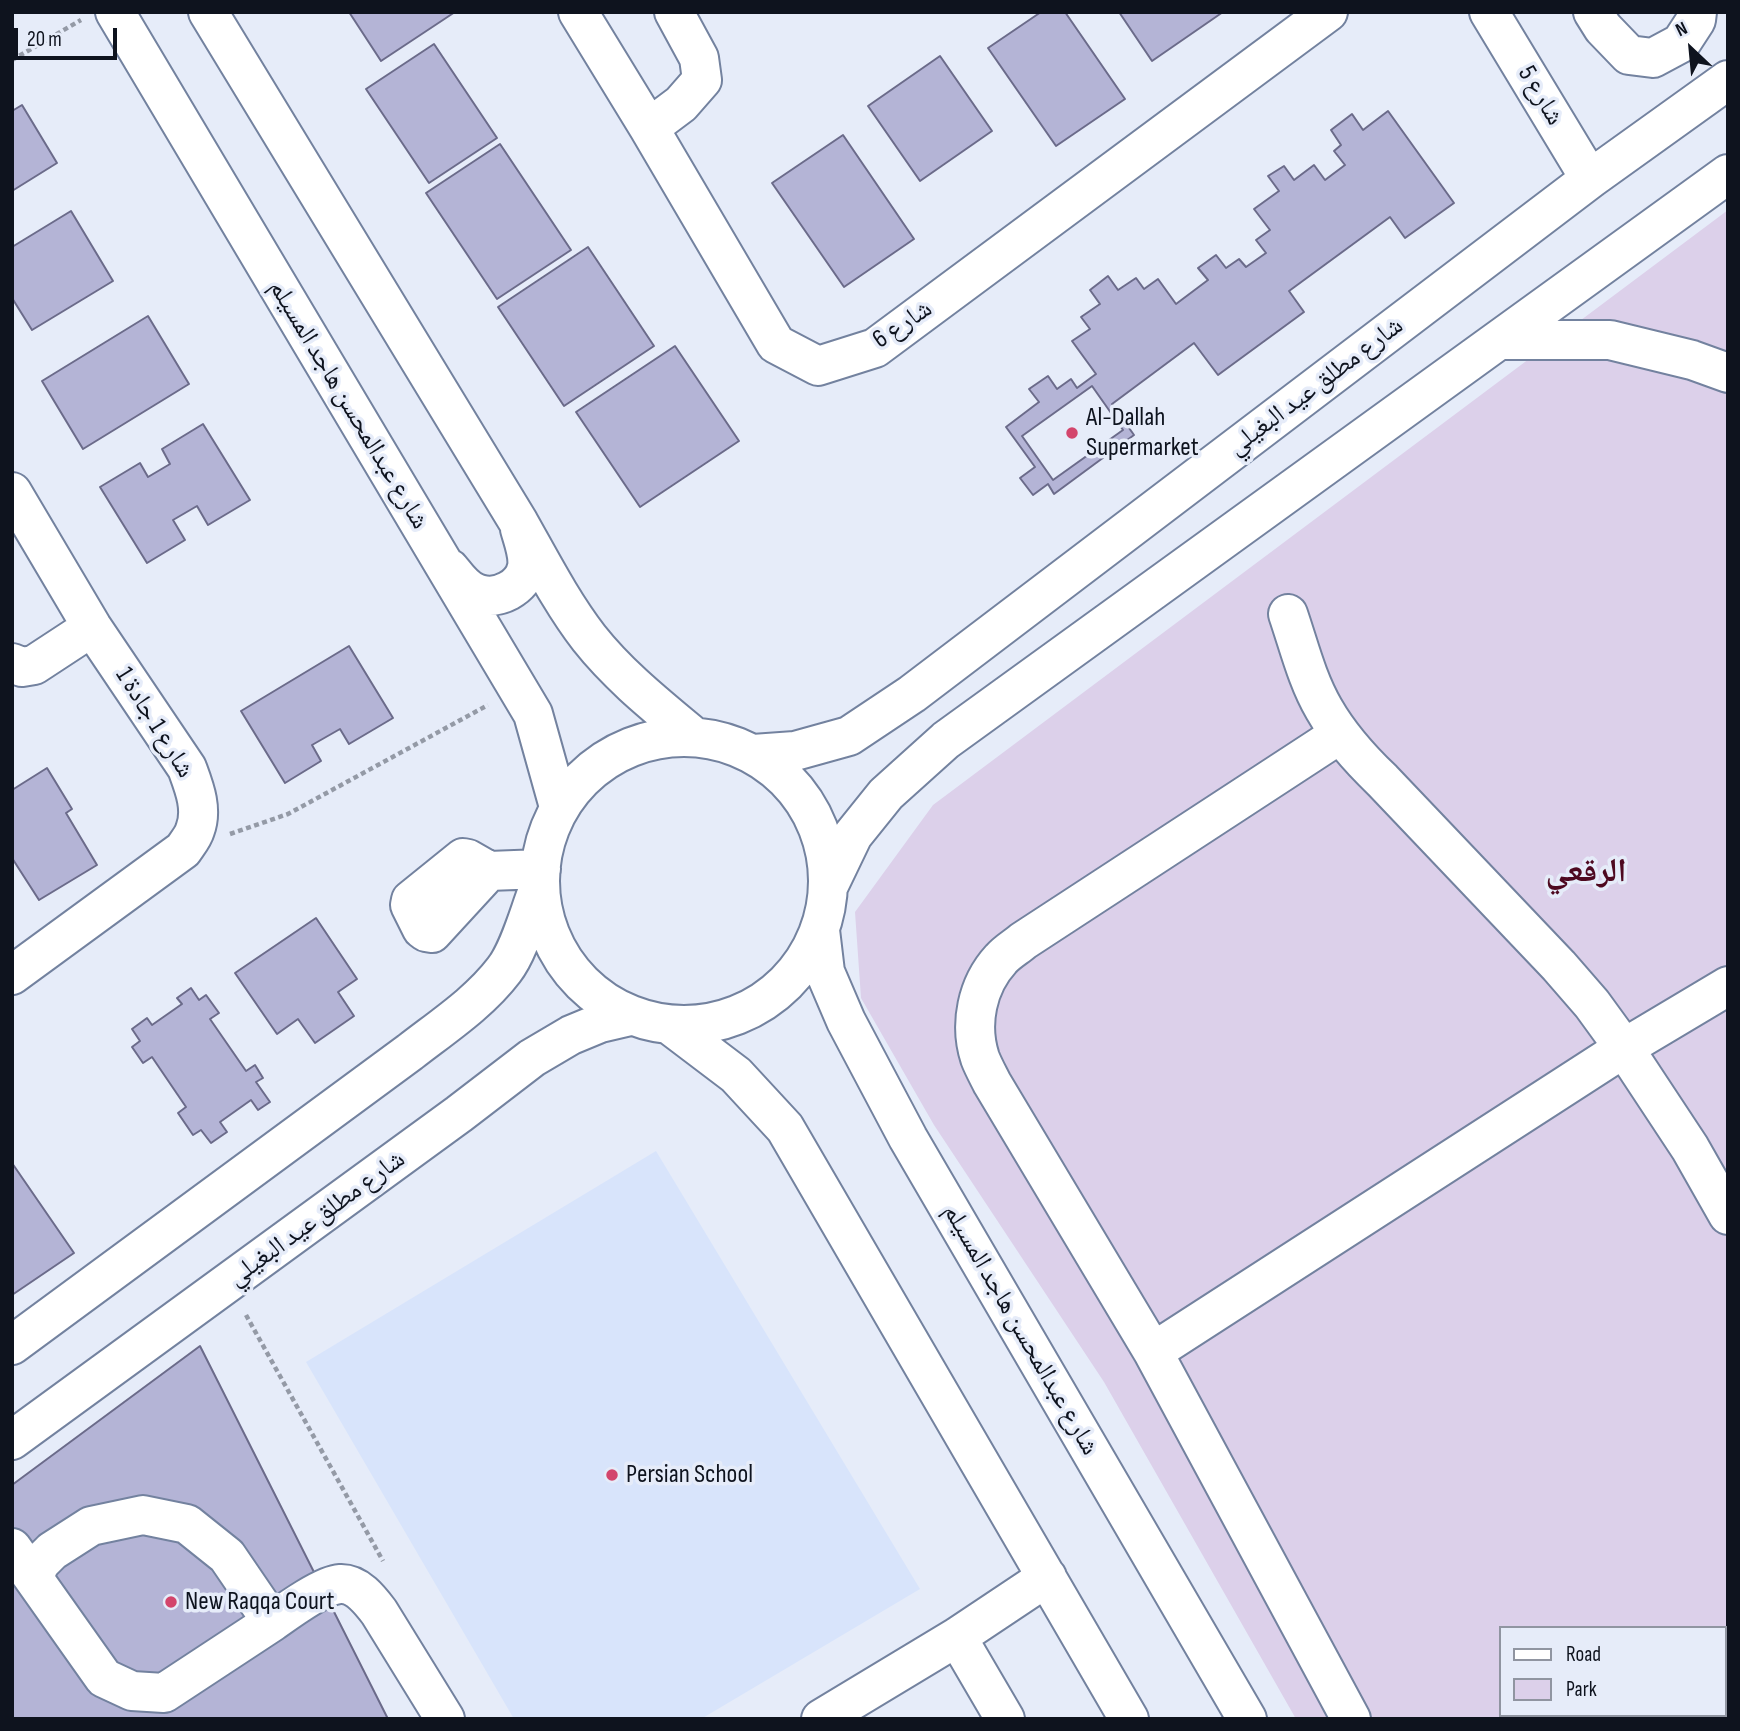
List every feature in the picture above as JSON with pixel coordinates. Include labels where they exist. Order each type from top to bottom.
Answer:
[{"type":"street","points":[[208,12],[588,636],[609,661],[694,737]]},
{"type":"street","name":"شارع 6","points":[[578,12],[776,344],[818,366],[875,348],[1328,12]]},
{"type":"street","points":[[649,128],[681,104],[702,80],[699,58],[674,12]]},
{"type":"street","name":"شارع 5","points":[[1489,12],[1590,179]]},
{"type":"street","points":[[1593,12],[1603,28],[1629,55],[1653,58],[1681,43],[1696,20],[1697,12]]},
{"type":"street","name":"شارع عبدالمحسن هاجد المسيلم","points":[[99,16],[439,558],[533,713],[559,807]]},
{"type":"street","name":"شارع مطلق عيد البغيلي","points":[[753,754],[795,751],[849,736],[901,701],[1590,179],[1728,80]]},
{"type":"street","points":[[828,887],[853,835],[887,794],[946,740],[1728,174]]},
{"type":"street","points":[[1499,340],[1610,340],[1692,360],[1728,373]]},
{"type":"street","name":"شارع 1 جادة 1","points":[[12,492],[92,627],[187,768],[197,794],[198,815],[195,831],[183,850],[12,975]]},
{"type":"street","points":[[439,558],[466,587],[478,594],[494,596],[509,591],[521,580],[527,567],[519,523]]},
{"type":"street","points":[[1288,614],[1323,708],[1340,734],[1359,758],[1559,966],[1592,1004],[1690,1148],[1728,1215]]},
{"type":"street","points":[[12,663],[22,667],[34,665],[92,627]]},
{"type":"street","points":[[1340,734],[1023,941],[1002,959],[986,980],[977,1006],[975,1033],[980,1059],[999,1094],[1153,1352],[1351,1719]]},
{"type":"street","points":[[12,1345],[399,1060],[473,1002],[505,969],[521,937],[559,807],[584,776],[617,753],[654,740],[694,737],[724,742],[753,754],[785,778],[810,810],[824,847],[828,887],[820,930],[796,972],[761,1003],[717,1022],[670,1025],[630,1016],[594,995],[565,965],[546,928],[540,878]]},
{"type":"street","points":[[489,871],[540,878]]},
{"type":"street","name":"شارع عبدالمحسن هاجد المسيلم","points":[[820,930],[825,972],[845,1021],[908,1138],[1247,1719]]},
{"type":"street","points":[[1153,1352],[1624,1048],[1728,986]]},
{"type":"street","name":"شارع مطلق عيد البغيلي","points":[[12,1440],[459,1115],[532,1058],[571,1035],[600,1023],[630,1016]]},
{"type":"street","points":[[670,1025],[736,1075],[785,1128],[1129,1719]]},
{"type":"street","points":[[33,1558],[91,1526],[143,1515],[187,1524],[227,1556],[272,1622]]},
{"type":"street","points":[[12,1522],[30,1544],[40,1549],[33,1558]]},
{"type":"street","points":[[33,1558],[104,1678],[132,1691],[164,1693],[314,1595],[339,1584],[351,1587],[368,1597],[379,1612],[445,1719]]},
{"type":"street","points":[[821,1719],[957,1637],[1047,1577]]},
{"type":"street","points":[[957,1637],[1005,1719]]},
{"type":"path","points":[[12,60],[99,16]]},
{"type":"path","points":[[183,850],[288,814],[518,688]]},
{"type":"path","points":[[228,1284],[384,1562]]},
{"type":"shaded area","name":"Persian School","points":[[656,1151],[920,1589],[701,1719],[514,1719],[306,1362]]},
{"type":"green space","points":[[1728,210],[1728,1719],[1296,1719],[1104,1382],[934,1125],[861,998],[855,912],[933,805]]},
{"type":"building","points":[[349,12],[455,12],[381,61]]},
{"type":"building","points":[[1041,12],[1065,12],[1125,99],[1056,146],[988,48]]},
{"type":"building","points":[[1119,12],[1223,12],[1152,61]]},
{"type":"building","points":[[434,44],[497,138],[429,183],[366,89]]},
{"type":"building","points":[[940,56],[992,131],[920,181],[868,106]]},
{"type":"building","points":[[22,105],[57,163],[12,191],[12,111]]},
{"type":"building","points":[[1388,111],[1454,203],[1405,238],[1390,217],[1289,291],[1304,312],[1218,375],[1194,343],[1112,404],[1134,435],[1054,494],[1048,484],[1033,495],[1020,478],[1035,467],[1006,427],[1039,402],[1029,389],[1048,376],[1057,389],[1071,379],[1077,388],[1096,374],[1072,341],[1090,329],[1081,317],[1100,304],[1090,290],[1108,276],[1118,290],[1136,278],[1144,289],[1158,279],[1176,304],[1208,280],[1198,268],[1216,255],[1226,268],[1239,259],[1246,267],[1266,253],[1256,240],[1270,230],[1254,209],[1279,191],[1268,176],[1284,166],[1294,180],[1314,165],[1325,180],[1345,165],[1334,151],[1341,145],[1331,130],[1352,114],[1363,130]]},
{"type":"building","points":[[843,135],[914,239],[844,287],[772,183]]},
{"type":"building","points":[[500,144],[571,250],[497,299],[426,193]]},
{"type":"building","points":[[71,211],[113,281],[32,330],[12,298],[12,247]]},
{"type":"building","points":[[588,247],[654,346],[564,406],[498,307]]},
{"type":"building","points":[[148,316],[189,384],[83,449],[42,381]]},
{"type":"building","points":[[675,346],[739,441],[640,507],[576,412]]},
{"type":"building","name":"Al-Dallah Supermarket","points":[[1092,386],[1123,430],[1053,480],[1022,436]]},
{"type":"building","points":[[203,424],[250,500],[208,525],[197,506],[173,520],[185,540],[147,563],[100,487],[140,463],[148,477],[170,464],[162,449]]},
{"type":"building","points":[[349,646],[393,718],[349,744],[340,729],[312,745],[321,761],[285,783],[241,711]]},
{"type":"building","points":[[47,768],[72,809],[66,813],[97,865],[39,900],[12,858],[12,790]]},
{"type":"building","points":[[316,918],[357,979],[338,992],[354,1016],[315,1043],[298,1019],[277,1034],[235,973]]},
{"type":"building","points":[[191,988],[199,1000],[206,995],[219,1013],[210,1019],[246,1071],[255,1065],[263,1078],[256,1082],[270,1102],[258,1110],[251,1100],[220,1122],[227,1132],[211,1143],[201,1130],[193,1135],[178,1113],[186,1107],[152,1057],[143,1063],[132,1047],[140,1041],[132,1029],[147,1018],[152,1025],[182,1004],[177,998]]},
{"type":"building","points":[[12,1163],[74,1253],[12,1295]]},
{"type":"building","name":"New Raqqa Court","points":[[200,1346],[388,1719],[12,1719],[12,1485]]},
{"type":"place","name":"Al-Dallah Supermarket","points":[[1072,433]]},
{"type":"place","name":"Persian School","points":[[612,1475]]},
{"type":"place","name":"New Raqqa Court","points":[[171,1602]]},
{"type":"district","name":"الرقعي","points":[[1586,873]]}]
